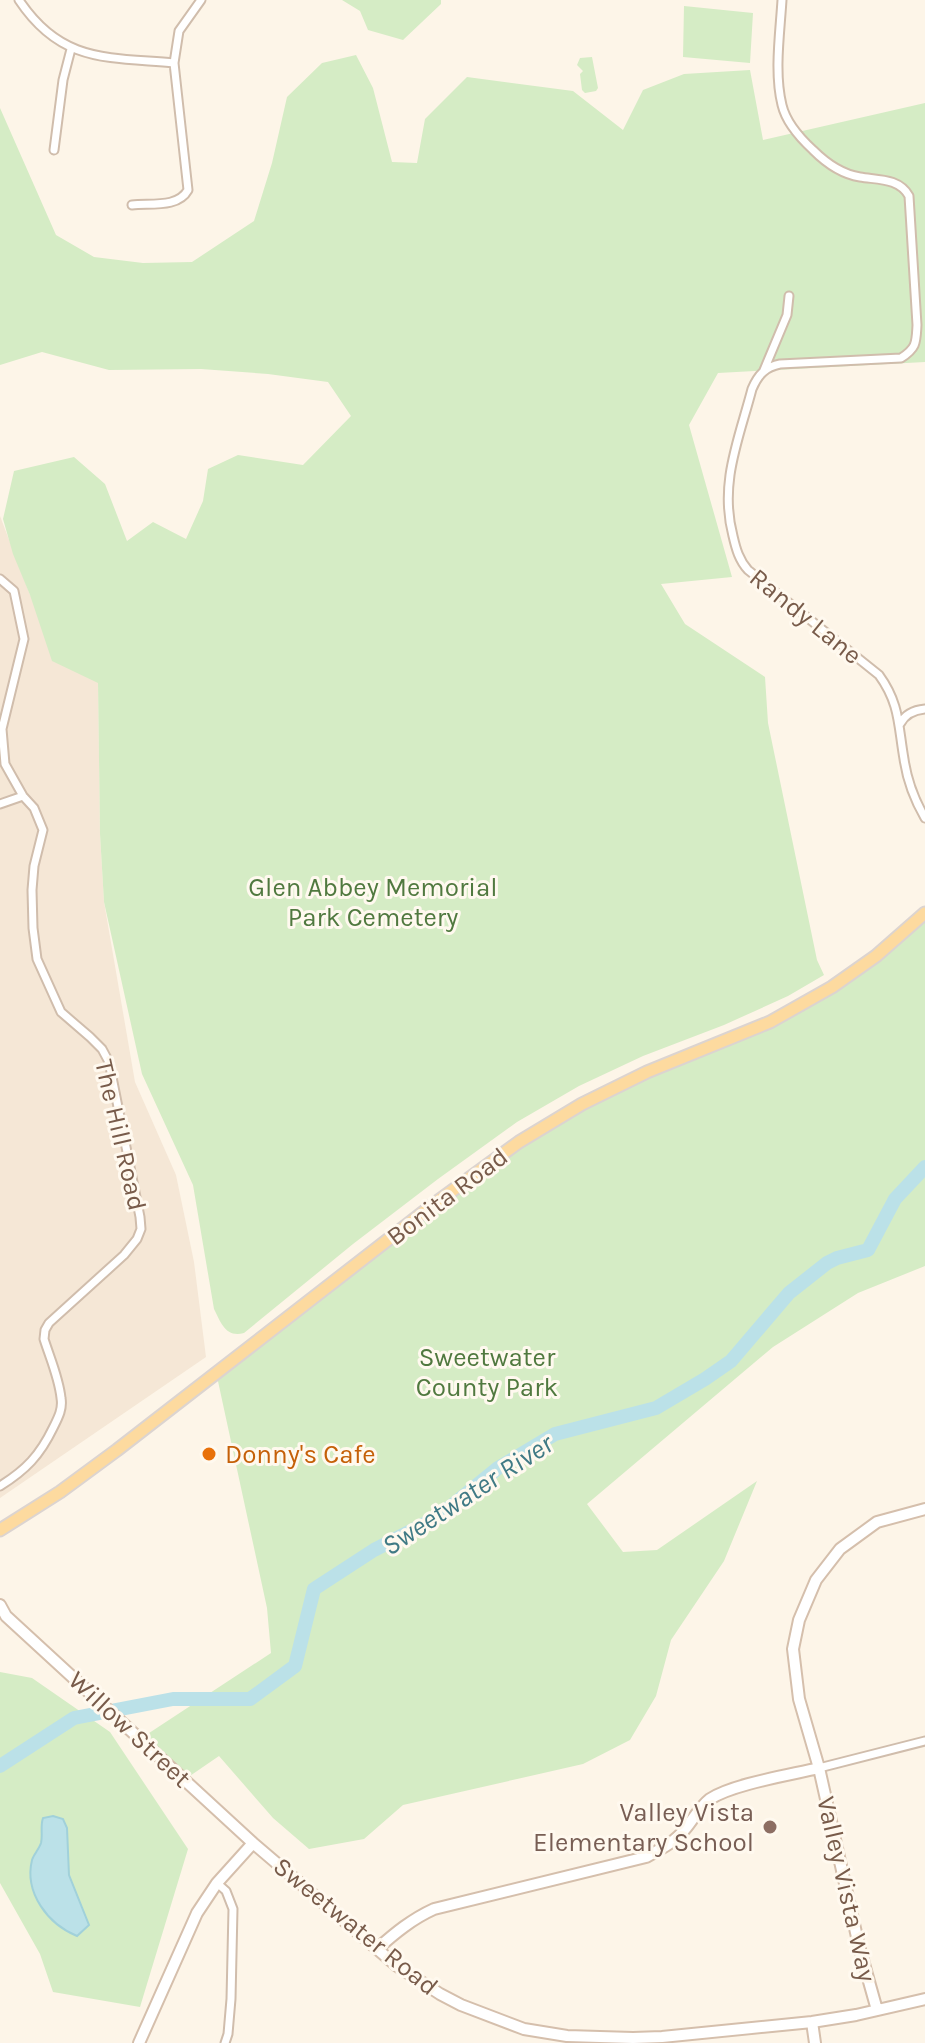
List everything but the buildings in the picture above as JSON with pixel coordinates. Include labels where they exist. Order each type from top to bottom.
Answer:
[{"type":"main road","name":"Bonita Road","points":[[0,1530],[60,1492],[117,1450],[397,1232],[519,1142],[582,1104],[647,1072],[770,1022],[832,987],[876,956],[925,913]]},
{"type":"main road","name":"Valley Vista Way","points":[[877,2010],[859,1946],[819,1768],[799,1699],[793,1649],[799,1620],[816,1580],[840,1549],[877,1522],[925,1509]]},
{"type":"main road","name":"Willow Street","points":[[0,1605],[3,1615],[253,1843]]},
{"type":"main road","points":[[377,1949],[417,1916],[434,1909],[646,1857],[669,1845],[708,1801],[726,1791],[819,1768]]},
{"type":"main road","name":"Sweetwater Road","points":[[139,2043],[197,1913],[217,1883],[253,1843],[408,1973],[461,2005],[524,2029],[567,2036],[662,2037],[812,2022],[925,1999]]},
{"type":"main road","points":[[812,2022],[815,2043]]},
{"type":"street","points":[[19,0],[45,31],[71,49],[100,56],[174,63]]},
{"type":"street","points":[[132,205],[175,202],[188,190],[174,63],[179,31],[201,0]]},
{"type":"street","points":[[763,372],[780,364],[901,358],[912,351],[917,325],[909,196],[905,188],[893,182],[841,172],[797,135],[782,108],[779,83],[782,0]]},
{"type":"street","points":[[54,150],[63,80],[71,49]]},
{"type":"street","name":"Randy Lane","points":[[789,296],[787,315],[763,372],[752,389],[729,475],[726,496],[736,551],[748,570],[879,675],[893,696],[904,763],[914,799],[925,818]]},
{"type":"street","name":"The Hill Road","points":[[0,579],[14,591],[24,639],[2,729],[5,764],[23,796],[34,808],[43,830],[32,890],[37,959],[61,1012],[102,1049],[109,1062],[141,1229],[124,1255],[45,1330],[44,1339],[60,1389],[60,1415],[37,1456],[0,1486]]},
{"type":"street","points":[[899,726],[903,717],[915,710],[925,709]]},
{"type":"street","points":[[0,804],[23,796]]},
{"type":"street","points":[[819,1768],[925,1741]]},
{"type":"street","points":[[217,1883],[226,1891],[233,1909],[231,1999],[225,2043]]},
{"type":"shaded area","points":[[0,516],[30,595],[98,682],[104,902],[135,1082],[176,1175],[194,1262],[206,1357],[0,1498]]},
{"type":"green space","points":[[342,0],[441,0],[441,4],[403,40],[368,30],[360,11]]},
{"type":"green space","points":[[684,6],[753,13],[750,63],[683,57]]},
{"type":"green space","name":"Glen Abbey Memorial Park Cemetery","points":[[356,55],[373,88],[392,162],[417,163],[425,119],[467,77],[573,91],[623,130],[643,90],[684,74],[750,70],[763,140],[925,103],[925,362],[718,373],[689,425],[732,577],[661,584],[685,624],[765,677],[768,723],[817,960],[824,975],[788,996],[724,1025],[643,1056],[579,1086],[517,1122],[353,1244],[244,1333],[238,1334],[225,1328],[214,1309],[193,1185],[142,1074],[104,902],[98,683],[52,661],[3,519],[14,471],[74,457],[105,484],[127,541],[153,522],[186,539],[203,501],[208,469],[238,455],[303,465],[351,416],[328,382],[201,369],[109,370],[42,352],[0,365],[0,108],[56,235],[94,257],[143,263],[192,262],[254,221],[272,163],[287,97],[322,63]]},
{"type":"green space","points":[[592,57],[598,88],[585,93],[580,74],[583,71],[577,65],[580,58]]},
{"type":"green space","name":"Sweetwater County Park","points":[[925,913],[925,1266],[858,1293],[773,1347],[587,1504],[623,1552],[657,1550],[757,1481],[724,1561],[671,1640],[656,1696],[630,1740],[583,1764],[403,1805],[364,1839],[309,1849],[273,1818],[219,1756],[184,1780],[140,1739],[271,1653],[267,1608],[216,1372],[534,1132],[821,994]]},
{"type":"green space","points":[[0,1672],[32,1678],[110,1732],[188,1849],[140,2007],[53,1992],[40,1954],[0,1883]]},
{"type":"water","points":[[53,1816],[63,1819],[67,1828],[69,1875],[89,1925],[77,1936],[66,1931],[48,1915],[32,1884],[32,1860],[41,1843],[43,1818]]},
{"type":"waterway","name":"Sweetwater River","points":[[0,1766],[74,1718],[173,1699],[250,1699],[295,1666],[314,1589],[374,1550],[438,1517],[498,1468],[555,1434],[656,1408],[705,1379],[731,1361],[789,1293],[827,1263],[868,1250],[895,1199],[925,1167]]},
{"type":"place","name":"Donny's Cafe","points":[[209,1454]]},
{"type":"place","name":"Valley Vista Elementary School","points":[[770,1827]]}]
